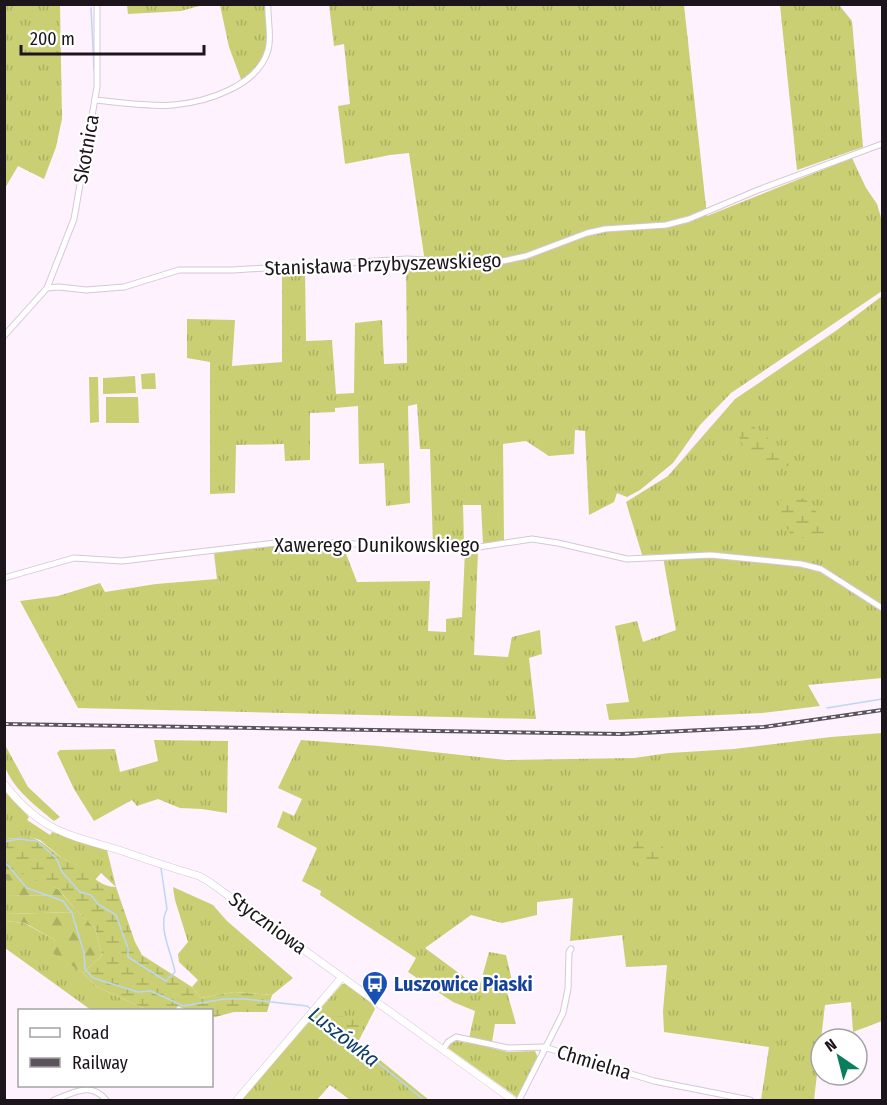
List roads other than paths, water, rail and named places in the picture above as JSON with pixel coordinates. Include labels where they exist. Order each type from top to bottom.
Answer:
[{"type":"street","name":"Skotnica","points":[[47,288],[74,219],[91,111],[95,100],[98,75],[97,4]]},
{"type":"street","points":[[95,100],[161,105],[184,104],[243,83],[255,73],[269,48],[268,4]]},
{"type":"street","name":"Stanisława Przybyszewskiego","points":[[47,288],[86,290],[124,287],[179,270],[243,270],[407,259],[460,262],[503,261],[526,256],[587,233],[666,225],[689,219],[758,190],[882,144]]},
{"type":"street","points":[[4,336],[47,288]]},
{"type":"street","name":"Xawerego Dunikowskiego","points":[[4,578],[74,558],[122,561],[276,543],[341,543],[432,549],[479,547],[532,539],[627,559],[711,555],[801,564],[820,568],[882,608]]},
{"type":"street","name":"Styczniowa","points":[[4,784],[29,811],[58,831],[199,876],[218,887],[513,1101]]},
{"type":"street","points":[[519,1101],[563,1013],[567,999],[571,949]]},
{"type":"street","points":[[237,1101],[342,976]]},
{"type":"street","name":"Chmielna","points":[[443,1050],[448,1042],[456,1037],[508,1048],[544,1047],[654,1081],[750,1101]]},
{"type":"street","points":[[54,1101],[90,1089],[98,1091],[106,1101]]},
{"type":"waterway","points":[[91,8],[94,69]]},
{"type":"waterway","points":[[827,708],[882,699]]},
{"type":"waterway","points":[[4,842],[18,839],[37,841],[57,859],[62,872],[80,892],[91,895],[98,904],[116,915],[128,948],[128,957],[166,981],[175,972],[164,932],[164,916],[167,909],[161,868]]},
{"type":"waterway","name":"Luszówka","points":[[4,861],[27,888],[63,901],[72,913],[84,953],[85,969],[93,978],[138,992],[151,991],[183,1006],[224,999],[246,999],[307,1006],[312,1010]]},
{"type":"waterway","name":"Luszówka","points":[[316,1013],[424,1100]]},
{"type":"railway","points":[[4,724],[621,734],[764,727],[882,710]]},
{"type":"place","name":"Luszowice Piaski","points":[[375,1007]]}]
